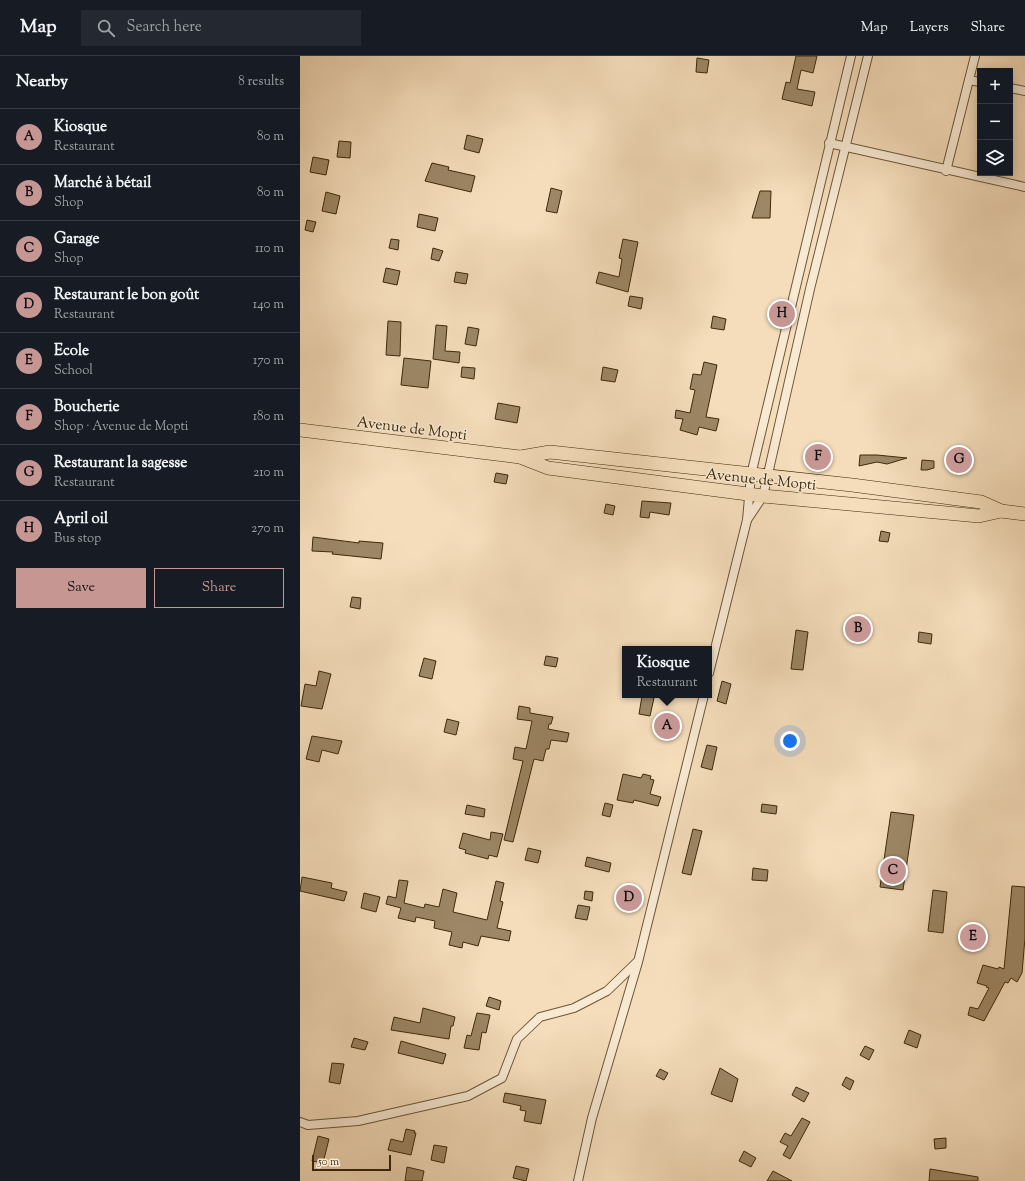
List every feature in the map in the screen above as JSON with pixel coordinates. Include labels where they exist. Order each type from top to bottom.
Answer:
[{"type":"main road","name":"Avenue de Mopti","points":[[300,430],[520,457],[548,468],[748,495],[979,516],[1001,511]]},
{"type":"main road","name":"Avenue de Mopti","points":[[520,457],[550,452],[767,476],[980,502],[1001,511],[1025,514]]},
{"type":"street","points":[[712,661],[747,520],[748,495],[751,475],[829,143],[851,56]]},
{"type":"street","points":[[747,520],[763,496],[810,289],[868,56]]},
{"type":"street","points":[[946,171],[975,56]]},
{"type":"street","points":[[969,80],[977,81]]},
{"type":"street","points":[[1013,88],[1025,90]]},
{"type":"street","points":[[829,143],[946,171],[1025,187]]},
{"type":"street","points":[[578,1181],[592,1118],[638,962],[703,698]]},
{"type":"street","points":[[300,1122],[308,1125],[358,1121],[468,1096],[502,1078],[517,1039],[540,1017],[574,1008],[607,991],[638,962]]},
{"type":"building","points":[[796,56],[817,56],[813,73],[801,70],[797,89],[815,92],[812,106],[782,99],[786,82],[790,83]]},
{"type":"building","points":[[697,58],[709,60],[707,73],[696,72]]},
{"type":"building","points":[[467,135],[483,139],[479,153],[464,149]]},
{"type":"building","points":[[339,141],[351,142],[350,158],[337,157]]},
{"type":"building","points":[[313,157],[329,160],[326,175],[310,172]]},
{"type":"building","points":[[432,163],[449,167],[448,170],[475,176],[471,192],[425,181]]},
{"type":"building","points":[[551,188],[562,191],[557,213],[546,211]]},
{"type":"building","points":[[760,191],[771,191],[770,218],[752,218]]},
{"type":"building","points":[[326,192],[340,196],[336,214],[322,211]]},
{"type":"building","points":[[419,214],[438,218],[435,231],[417,227]]},
{"type":"building","points":[[307,220],[316,222],[313,232],[305,230]]},
{"type":"building","points":[[391,239],[399,240],[398,250],[389,248]]},
{"type":"building","points":[[623,239],[638,242],[628,292],[596,283],[599,272],[619,277],[622,259],[619,258]]},
{"type":"building","points":[[433,248],[443,251],[439,261],[431,259]]},
{"type":"building","points":[[386,268],[400,271],[397,285],[383,282]]},
{"type":"building","points":[[456,272],[468,274],[466,284],[454,282]]},
{"type":"building","points":[[630,296],[643,298],[641,309],[628,306]]},
{"type":"building","points":[[713,316],[726,319],[724,330],[711,328]]},
{"type":"building","points":[[388,321],[401,322],[400,356],[386,355]]},
{"type":"building","points":[[436,325],[447,326],[445,351],[460,352],[459,363],[433,359]]},
{"type":"building","points":[[468,327],[479,329],[476,346],[465,344]]},
{"type":"building","points":[[404,358],[431,361],[428,388],[401,385]]},
{"type":"building","points":[[704,362],[717,365],[706,417],[719,419],[716,431],[699,427],[697,435],[680,430],[683,419],[675,418],[676,410],[690,413],[695,390],[690,389],[693,374],[701,375]]},
{"type":"building","points":[[462,367],[475,368],[474,379],[461,377]]},
{"type":"building","points":[[603,367],[618,370],[615,382],[601,380]]},
{"type":"building","points":[[498,403],[520,407],[517,423],[495,419]]},
{"type":"building","points":[[807,452],[824,452],[824,462],[807,461]]},
{"type":"building","points":[[860,455],[907,458],[887,464],[877,462],[859,466]]},
{"type":"building","points":[[922,460],[934,461],[934,468],[921,470]]},
{"type":"building","points":[[496,473],[508,475],[506,484],[494,482]]},
{"type":"building","points":[[642,501],[671,503],[669,515],[650,512],[649,518],[640,517]]},
{"type":"building","points":[[606,504],[615,506],[613,515],[604,513]]},
{"type":"building","points":[[881,531],[890,533],[888,542],[879,541]]},
{"type":"building","points":[[313,537],[359,543],[359,541],[383,543],[381,559],[332,554],[333,552],[312,551]]},
{"type":"building","points":[[352,597],[361,598],[360,609],[350,607]]},
{"type":"building","points":[[796,630],[808,632],[803,670],[791,669]]},
{"type":"building","points":[[919,632],[932,634],[931,644],[918,642]]},
{"type":"building","points":[[546,656],[558,658],[556,667],[544,665]]},
{"type":"building","points":[[424,658],[436,661],[432,679],[419,676]]},
{"type":"building","points":[[319,671],[331,674],[322,709],[301,706],[305,684],[316,686]]},
{"type":"building","points":[[722,681],[731,684],[726,704],[717,701]]},
{"type":"building","points":[[642,698],[654,698],[650,716],[639,714]]},
{"type":"building","points":[[519,706],[530,708],[530,713],[553,717],[548,729],[569,733],[567,742],[551,740],[549,749],[546,749],[543,761],[534,759],[513,842],[504,840],[523,761],[513,759],[515,747],[526,749],[532,721],[517,719]]},
{"type":"building","points":[[447,719],[459,722],[456,735],[444,732]]},
{"type":"building","points":[[312,736],[342,741],[338,754],[322,750],[319,762],[306,759]]},
{"type":"building","points":[[707,745],[717,747],[712,770],[701,767]]},
{"type":"building","points":[[623,774],[641,778],[643,774],[651,776],[650,779],[654,780],[650,794],[661,797],[658,806],[634,800],[633,803],[617,800]]},
{"type":"building","points":[[605,803],[613,805],[610,817],[602,815]]},
{"type":"building","points":[[762,804],[777,806],[776,814],[761,812]]},
{"type":"building","points":[[467,805],[485,809],[484,817],[465,814]]},
{"type":"building","points":[[891,812],[914,815],[903,890],[880,887]]},
{"type":"building","points":[[693,829],[702,831],[691,875],[682,873]]},
{"type":"building","points":[[491,832],[503,834],[497,857],[489,855],[488,859],[465,853],[466,850],[459,848],[463,833],[490,840]]},
{"type":"building","points":[[528,848],[541,851],[538,863],[525,860]]},
{"type":"building","points":[[587,857],[611,863],[609,872],[585,866]]},
{"type":"building","points":[[753,868],[768,870],[767,881],[752,880]]},
{"type":"building","points":[[302,877],[332,883],[331,888],[347,892],[344,901],[300,891]]},
{"type":"building","points":[[399,880],[408,881],[404,903],[424,908],[425,904],[439,907],[443,889],[457,893],[453,912],[487,920],[496,881],[504,883],[500,901],[503,902],[497,928],[511,931],[509,941],[481,936],[478,946],[463,942],[462,948],[449,945],[452,932],[434,928],[435,921],[416,917],[415,922],[398,918],[401,908],[386,904],[388,896],[396,898]]},
{"type":"building","points":[[1012,886],[1025,887],[1025,938],[1022,973],[1017,982],[1011,978],[1008,983],[1005,982],[984,1021],[968,1015],[970,1007],[978,1009],[989,988],[977,983],[983,965],[1004,969]]},
{"type":"building","points":[[933,890],[947,892],[943,933],[928,931]]},
{"type":"building","points":[[585,891],[593,892],[592,901],[584,899]]},
{"type":"building","points":[[364,893],[380,897],[376,912],[361,908]]},
{"type":"building","points":[[578,905],[590,907],[587,920],[575,918]]},
{"type":"building","points":[[489,997],[501,1001],[499,1010],[486,1006]]},
{"type":"building","points":[[423,1008],[455,1017],[453,1026],[451,1026],[449,1039],[391,1030],[394,1017],[420,1023]]},
{"type":"building","points":[[477,1013],[490,1015],[486,1033],[482,1032],[479,1050],[464,1048],[467,1035],[471,1036]]},
{"type":"building","points":[[909,1030],[921,1035],[917,1048],[904,1043]]},
{"type":"building","points":[[354,1038],[368,1042],[365,1050],[351,1047]]},
{"type":"building","points":[[401,1041],[446,1054],[443,1064],[398,1053]]},
{"type":"building","points":[[865,1046],[874,1050],[869,1060],[860,1055]]},
{"type":"building","points":[[332,1063],[344,1064],[340,1084],[329,1082]]},
{"type":"building","points":[[720,1068],[738,1079],[732,1102],[711,1094]]},
{"type":"building","points":[[660,1069],[668,1073],[664,1080],[656,1076]]},
{"type":"building","points":[[846,1077],[854,1081],[850,1090],[842,1085]]},
{"type":"building","points":[[796,1087],[809,1093],[804,1102],[792,1095]]},
{"type":"building","points":[[505,1093],[546,1100],[541,1124],[524,1121],[526,1111],[520,1110],[521,1106],[503,1102]]},
{"type":"building","points":[[802,1118],[810,1122],[790,1159],[783,1155],[788,1146],[780,1142],[785,1133],[791,1136]]},
{"type":"building","points":[[406,1129],[415,1131],[414,1133],[416,1133],[411,1155],[388,1150],[391,1139],[403,1142]]},
{"type":"building","points":[[318,1136],[329,1139],[323,1163],[312,1161]]},
{"type":"building","points":[[946,1138],[946,1148],[935,1149],[934,1139]]},
{"type":"building","points":[[434,1145],[447,1147],[444,1163],[431,1160]]},
{"type":"building","points":[[744,1151],[756,1158],[751,1167],[739,1161]]},
{"type":"building","points":[[516,1166],[529,1169],[526,1181],[513,1178]]},
{"type":"building","points":[[407,1167],[424,1171],[422,1181],[405,1181]]},
{"type":"building","points":[[930,1169],[978,1177],[978,1181],[929,1181]]},
{"type":"building","points":[[773,1171],[792,1181],[767,1181]]},
{"type":"place","name":"April oil","points":[[782,314]]},
{"type":"place","name":"Boucherie","points":[[818,457]]},
{"type":"place","name":"Restaurant la sagesse","points":[[959,460]]},
{"type":"place","name":"Marché à bétail","points":[[858,629]]},
{"type":"place","name":"Kiosque","points":[[667,726]]},
{"type":"place","name":"Garage","points":[[893,871]]},
{"type":"place","name":"Restaurant le bon goût","points":[[629,898]]},
{"type":"place","name":"Ecole","points":[[973,937]]}]
